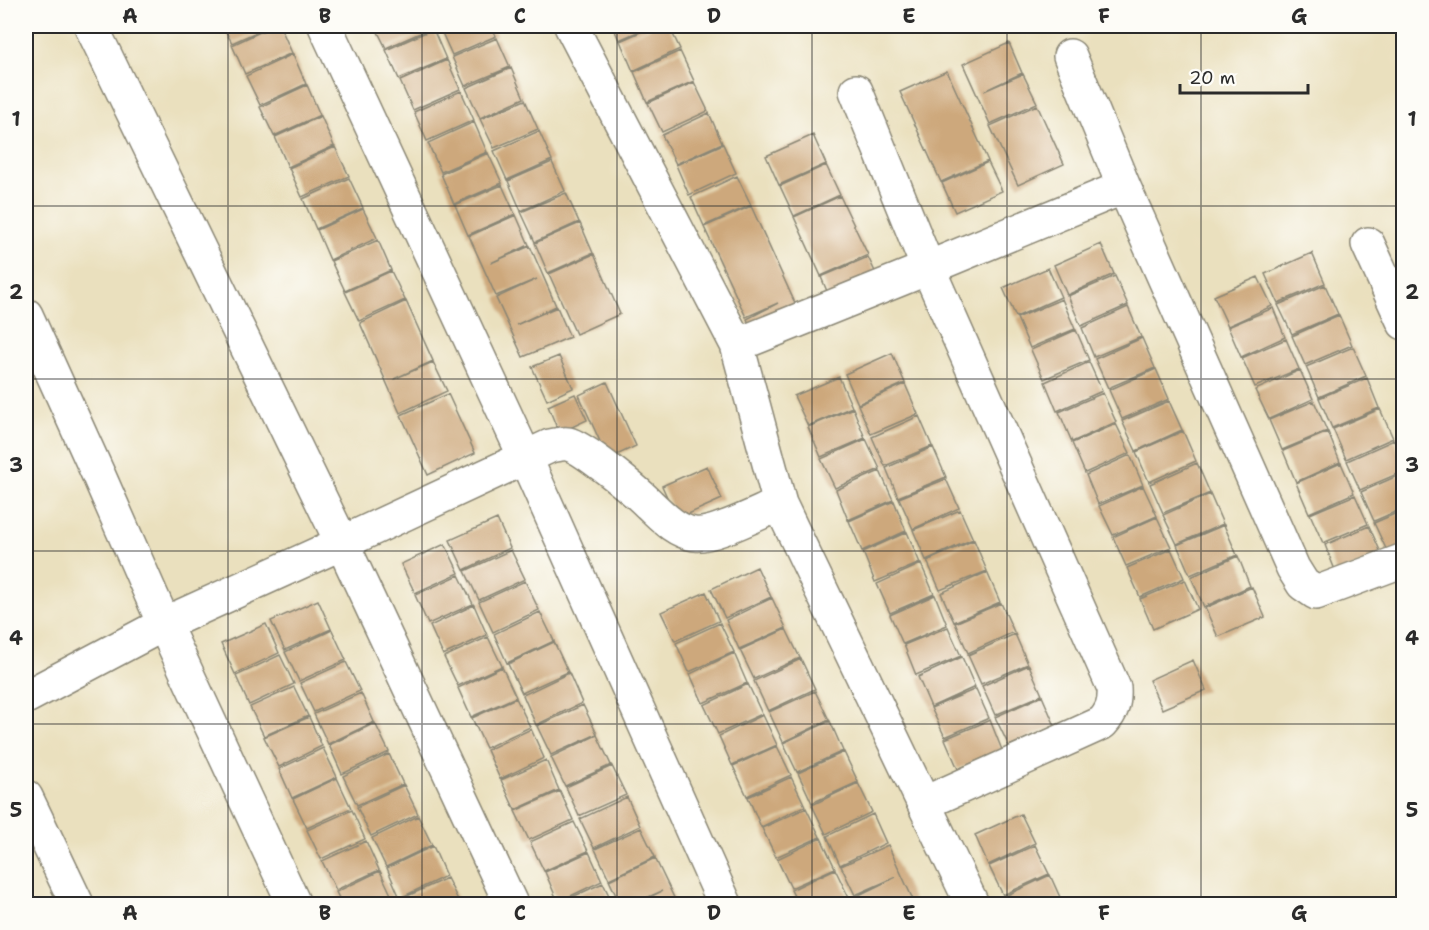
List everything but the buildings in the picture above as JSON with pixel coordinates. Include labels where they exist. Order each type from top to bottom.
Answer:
[{"type":"street","points":[[91,26],[342,543],[511,904]]},
{"type":"street","points":[[325,26],[525,457],[725,904]]},
{"type":"street","points":[[571,26],[737,345],[780,504],[972,904]]},
{"type":"street","points":[[1070,56],[1124,187],[1288,557],[1303,584],[1316,593],[1404,560]]},
{"type":"street","points":[[856,91],[928,268],[1114,688],[1111,713],[1102,723],[925,803]]},
{"type":"street","points":[[737,345],[1124,187]]},
{"type":"street","points":[[1368,243],[1404,323]]},
{"type":"street","points":[[26,315],[164,624],[294,904]]},
{"type":"street","points":[[26,697],[164,624],[550,446],[568,444],[581,449],[634,490],[665,519],[677,528],[694,534],[712,532],[780,504]]},
{"type":"street","points":[[26,797],[77,904]]}]
